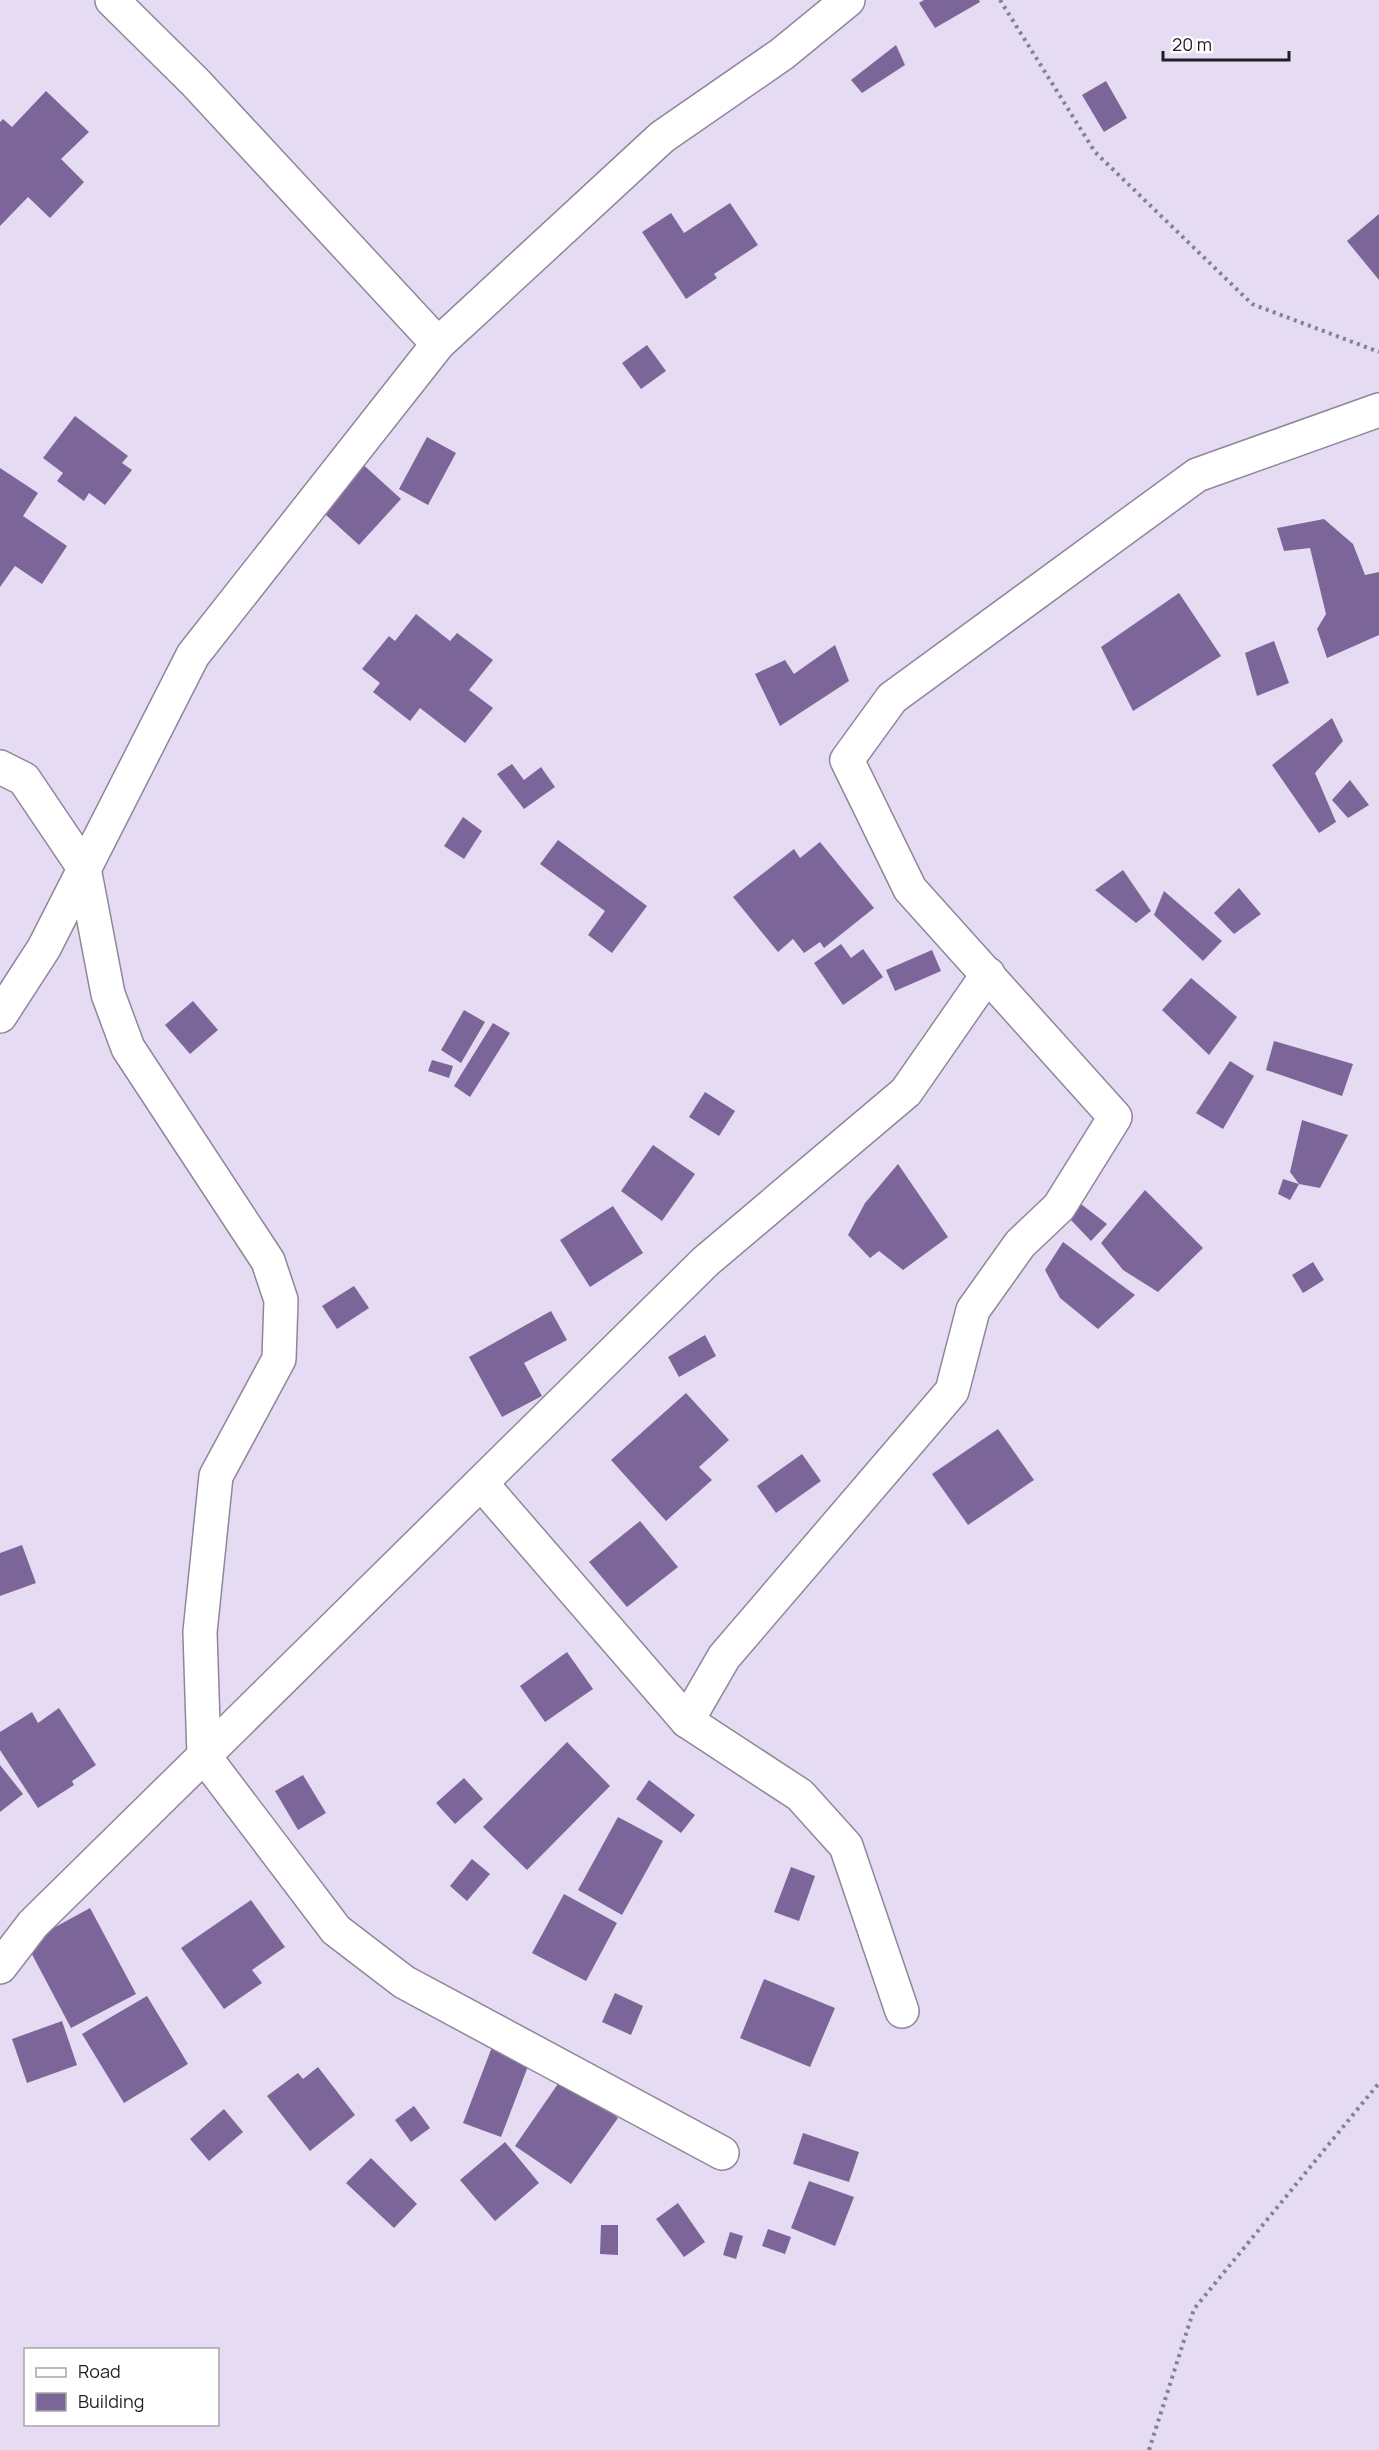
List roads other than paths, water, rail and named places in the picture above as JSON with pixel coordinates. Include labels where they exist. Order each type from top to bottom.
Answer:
[{"type":"street","points":[[111,0],[195,83],[438,344]]},
{"type":"street","points":[[0,1016],[44,948],[193,655],[438,344],[662,137],[782,54],[848,0]]},
{"type":"street","points":[[687,1721],[724,1657],[952,1391],[973,1310],[1020,1244],[1059,1207],[1115,1118],[910,888],[847,760],[892,698],[1197,475],[1379,410]]},
{"type":"street","points":[[0,766],[24,779],[84,867],[108,993],[128,1048],[268,1261],[281,1300],[279,1359],[216,1476],[200,1632],[204,1756],[336,1930],[345,1937],[404,1982],[722,2153]]},
{"type":"street","points":[[0,1967],[33,1924],[706,1261],[906,1092],[988,974]]},
{"type":"street","points":[[481,1483],[687,1721],[800,1794],[846,1846],[902,2011]]}]
